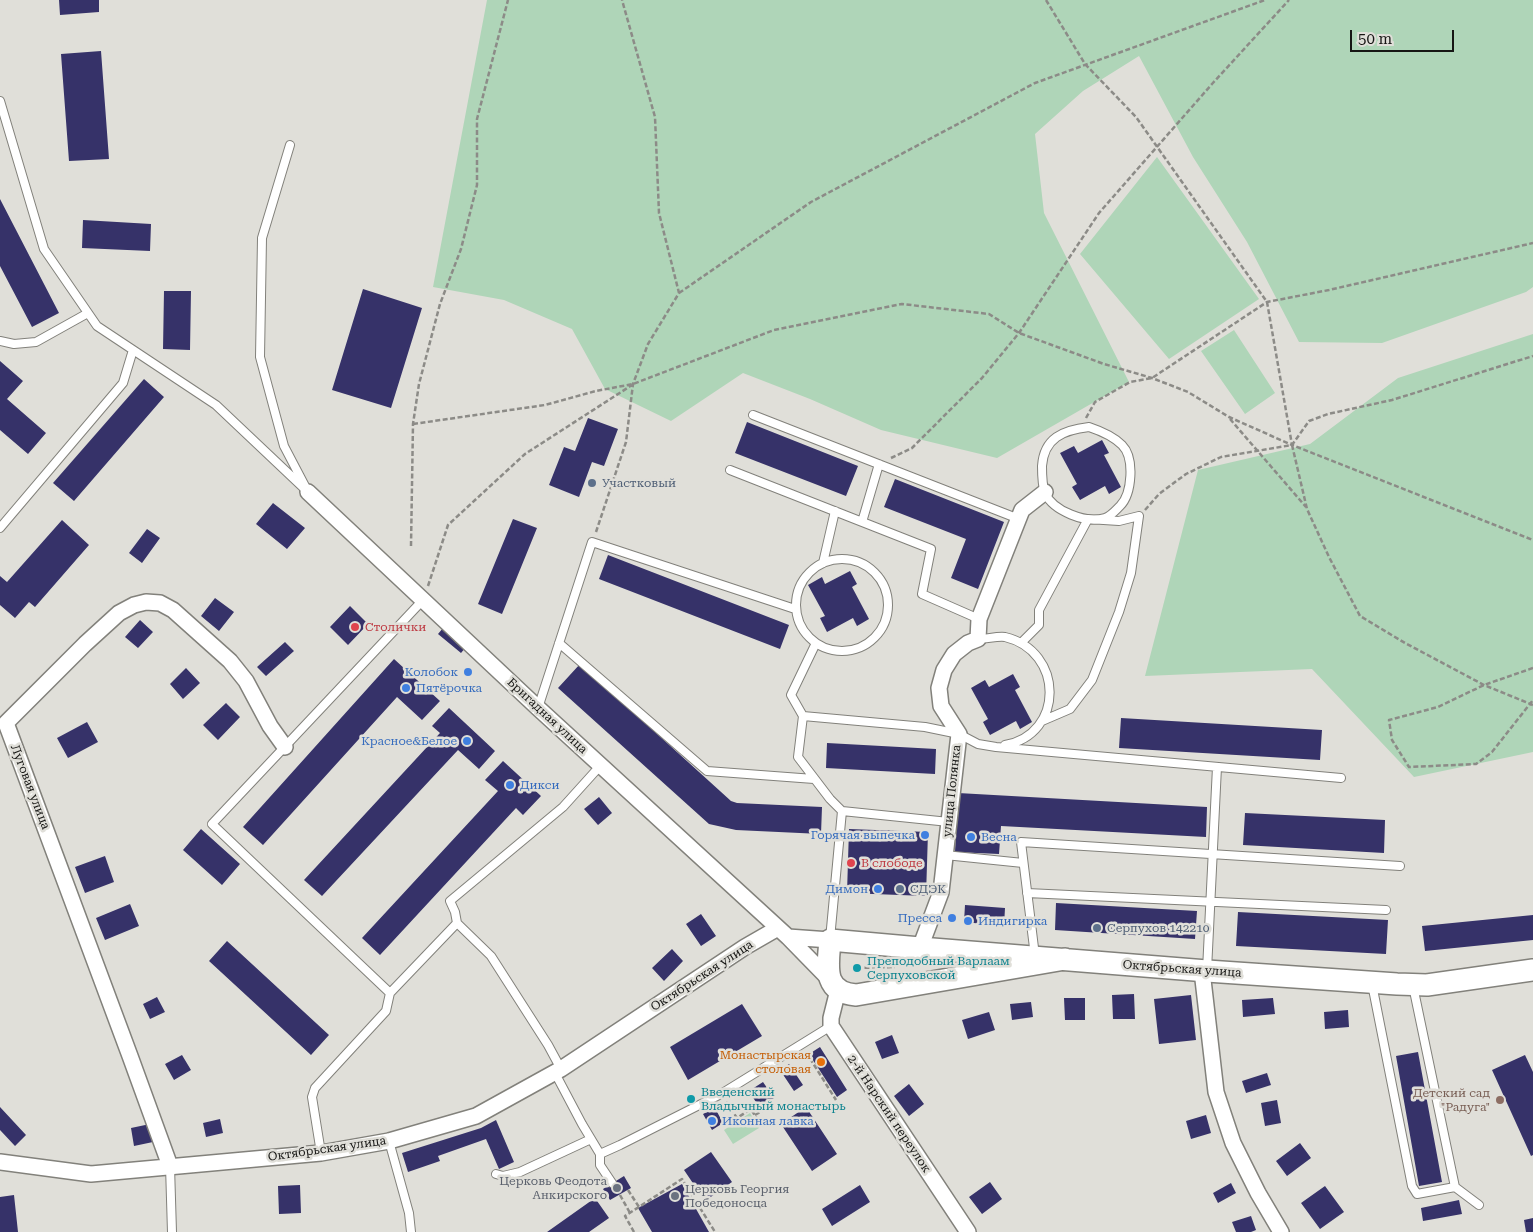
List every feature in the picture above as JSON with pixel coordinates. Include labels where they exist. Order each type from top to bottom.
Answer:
[{"type":"street","name":"Бригадная улица","points":[[308,492],[600,766],[783,932],[834,985]]},
{"type":"street","points":[[978,639],[979,620],[1022,510],[1045,492]]},
{"type":"street","name":"Луговая улица","points":[[170,1166],[3,720],[119,613],[140,603],[160,603],[173,610],[230,661],[246,681],[270,726],[285,747]]},
{"type":"street","name":"улица Полянка","points":[[920,948],[941,892],[959,734],[941,706],[939,688],[944,670],[954,654],[968,643],[978,639]]},
{"type":"street","points":[[783,932],[830,940],[828,966],[834,985],[830,1018],[831,1026]]},
{"type":"street","name":"Октябрьская улица","points":[[0,1162],[91,1174],[320,1153],[389,1141],[476,1116],[558,1071],[745,947],[783,932]]},
{"type":"street","name":"Октябрьская улица","points":[[830,940],[1204,971],[1427,985],[1533,970]]},
{"type":"street","points":[[834,985],[846,994],[856,996],[1066,960]]},
{"type":"street","points":[[1204,971],[1216,1092],[1233,1143],[1258,1193],[1281,1232]]},
{"type":"street","name":"2-й Нарский переулок","points":[[831,1026],[968,1232]]},
{"type":"lane","points":[[0,101],[44,249],[97,326],[216,405],[308,492]]},
{"type":"lane","points":[[290,145],[262,238],[260,357],[284,446],[308,492]]},
{"type":"lane","points":[[0,341],[14,344],[36,342],[88,313]]},
{"type":"lane","points":[[0,528],[123,382],[133,350]]},
{"type":"lane","points":[[753,415],[1019,518]]},
{"type":"lane","points":[[1042,721],[1070,708],[1092,680],[1119,612],[1131,573],[1139,516],[1118,521],[1088,519],[1070,514],[1054,506],[1045,492],[1042,474],[1043,455],[1054,438],[1072,429],[1089,427],[1108,434],[1124,446],[1130,463],[1131,478],[1123,503],[1117,509],[1103,518],[1088,519]]},
{"type":"lane","points":[[862,522],[878,464]]},
{"type":"lane","points":[[730,470],[931,549],[922,594],[979,620]]},
{"type":"lane","points":[[823,563],[835,511]]},
{"type":"lane","points":[[1021,642],[1039,625],[1038,610],[1088,519]]},
{"type":"lane","points":[[538,708],[592,542],[795,609]]},
{"type":"lane","points":[[844,559],[859,562],[872,570],[882,582],[887,596],[888,611],[883,625],[875,637],[863,646],[849,651],[834,651],[820,646],[808,637],[799,624],[795,609],[797,593],[803,579],[814,568],[823,563],[828,560],[844,559]]},
{"type":"lane","points":[[390,993],[212,824],[423,600]]},
{"type":"lane","points":[[978,639],[1003,637],[1021,642],[1035,654],[1045,669],[1050,686],[1049,705],[1042,721],[1030,735],[1014,744],[996,747]]},
{"type":"lane","points":[[560,643],[707,771],[814,779]]},
{"type":"lane","points":[[816,643],[791,695],[803,716],[798,757],[814,779],[842,811],[949,822]]},
{"type":"lane","points":[[803,716],[925,726],[959,734],[978,744],[996,747],[1341,778]]},
{"type":"lane","points":[[600,766],[563,807],[450,901],[457,923],[491,956],[548,1045],[558,1071],[600,1154],[600,1165],[612,1183]]},
{"type":"lane","points":[[1204,971],[1210,902],[1217,767]]},
{"type":"lane","points":[[830,940],[842,811]]},
{"type":"lane","points":[[1036,957],[1021,842],[1400,866]]},
{"type":"lane","points":[[945,855],[1023,864]]},
{"type":"lane","points":[[1027,893],[1386,910]]},
{"type":"lane","points":[[320,1153],[312,1097],[315,1088],[386,1011],[390,993],[457,923]]},
{"type":"lane","points":[[1372,982],[1412,1186],[1417,1194],[1455,1187]]},
{"type":"lane","points":[[1413,984],[1455,1187],[1479,1205]]},
{"type":"lane","points":[[600,1154],[721,1094],[831,1026]]},
{"type":"lane","points":[[496,1174],[503,1176],[520,1172],[591,1139]]},
{"type":"lane","points":[[389,1141],[409,1213],[410,1232]]},
{"type":"lane","points":[[170,1166],[172,1232]]},
{"type":"path","points":[[411,546],[413,424],[419,384],[440,304],[461,248],[477,185],[477,119],[508,0]]},
{"type":"path","points":[[622,0],[655,118],[659,213],[678,293]]},
{"type":"path","points":[[1046,0],[1084,64],[1136,116],[1267,302],[1292,445],[1307,509],[1329,557],[1360,616],[1404,643],[1484,685],[1531,705]]},
{"type":"path","points":[[592,542],[626,442],[633,384],[648,344],[678,293],[811,202],[1035,83],[1265,0]]},
{"type":"path","points":[[878,464],[912,448],[982,378],[1020,334],[1099,213],[1157,146],[1290,0]]},
{"type":"path","points":[[1080,428],[1095,402],[1130,382],[1152,378],[1267,302],[1533,244]]},
{"type":"path","points":[[413,424],[545,405],[596,390],[633,384],[774,330],[902,304],[989,314],[1020,334],[1188,392],[1229,417],[1292,445],[1533,540]]},
{"type":"path","points":[[1139,516],[1159,494],[1186,474],[1221,457],[1292,445],[1309,421],[1328,414],[1392,400],[1533,356]]},
{"type":"path","points":[[423,600],[448,525],[525,454],[633,384]]},
{"type":"path","points":[[1229,417],[1307,509]]},
{"type":"path","points":[[1533,668],[1484,685],[1438,707],[1389,720],[1392,740],[1409,766],[1476,764],[1492,752],[1531,705],[1533,700]]},
{"type":"path","points":[[894,945],[896,989]]},
{"type":"path","points":[[857,968],[895,968]]},
{"type":"path","points":[[801,1044],[836,1100]]},
{"type":"path","points":[[721,1094],[737,1118],[751,1110],[759,1122]]},
{"type":"path","points":[[755,1116],[769,1107],[766,1103]]},
{"type":"path","points":[[634,1232],[625,1216],[682,1179],[715,1232]]},
{"type":"path","points":[[628,1190],[639,1207]]},
{"type":"path","points":[[620,1195],[630,1212]]},
{"type":"green space","points":[[487,0],[1533,0],[1533,287],[1526,292],[1382,343],[1299,342],[1247,242],[1193,157],[1139,56],[1083,91],[1035,134],[1044,213],[1129,382],[997,458],[881,430],[810,399],[743,373],[671,421],[605,389],[572,329],[504,300],[433,287]]},
{"type":"green space","points":[[1157,157],[1259,299],[1169,359],[1080,254]]},
{"type":"green space","points":[[1234,330],[1275,393],[1245,414],[1201,351]]},
{"type":"green space","points":[[1533,334],[1533,752],[1414,777],[1312,669],[1145,676],[1198,470],[1310,444],[1398,378]]},
{"type":"green space","points":[[750,1113],[759,1128],[733,1144],[724,1130]]},
{"type":"building","points":[[59,0],[99,0],[99,12],[60,15]]},
{"type":"building","points":[[101,51],[109,159],[69,161],[61,54]]},
{"type":"building","points":[[0,199],[59,313],[32,327],[0,266]]},
{"type":"building","points":[[83,220],[151,224],[150,251],[82,248]]},
{"type":"building","points":[[363,289],[422,308],[391,408],[332,390]]},
{"type":"building","points":[[164,291],[191,291],[190,350],[163,349]]},
{"type":"building","points":[[0,361],[23,381],[7,399],[46,433],[28,454],[0,430]]},
{"type":"building","points":[[144,379],[164,397],[74,501],[53,483]]},
{"type":"building","points":[[588,418],[618,429],[604,466],[592,462],[579,497],[549,485],[564,447],[575,451]]},
{"type":"building","points":[[747,422],[858,466],[846,496],[735,453]]},
{"type":"building","points":[[1102,440],[1109,453],[1104,455],[1121,487],[1109,494],[1105,486],[1080,500],[1072,487],[1077,484],[1060,453],[1074,446],[1078,453]]},
{"type":"building","points":[[895,479],[1004,522],[978,589],[951,578],[966,539],[884,507]]},
{"type":"building","points":[[273,503],[305,528],[287,549],[256,524]]},
{"type":"building","points":[[513,519],[537,528],[502,614],[478,604]]},
{"type":"building","points":[[62,520],[89,545],[35,607],[29,602],[15,618],[0,605],[0,576],[7,582]]},
{"type":"building","points":[[147,529],[160,538],[142,563],[129,553]]},
{"type":"building","points":[[608,555],[789,625],[780,649],[599,579]]},
{"type":"building","points":[[850,571],[857,584],[852,587],[869,619],[857,626],[853,618],[827,632],[820,618],[825,616],[808,585],[822,577],[825,584]]},
{"type":"building","points":[[215,598],[234,612],[219,631],[201,616]]},
{"type":"building","points":[[350,606],[368,624],[348,645],[330,627]]},
{"type":"building","points":[[140,620],[153,632],[138,648],[125,637]]},
{"type":"building","points":[[443,628],[466,647],[461,653],[438,634]]},
{"type":"building","points":[[285,642],[294,651],[266,676],[257,667]]},
{"type":"building","points":[[394,659],[440,701],[422,720],[397,697],[263,845],[243,827]]},
{"type":"building","points":[[580,664],[731,801],[737,803],[822,807],[821,834],[736,830],[709,824],[558,688]]},
{"type":"building","points":[[186,668],[200,683],[183,699],[170,684]]},
{"type":"building","points":[[1013,674],[1020,687],[1015,690],[1032,722],[1020,729],[1016,721],[990,735],[983,722],[988,719],[971,688],[985,680],[989,687]]},
{"type":"building","points":[[226,703],[240,717],[218,740],[203,725]]},
{"type":"building","points":[[449,708],[495,751],[479,769],[458,750],[322,896],[304,880],[440,733],[432,726]]},
{"type":"building","points":[[1121,718],[1322,730],[1320,760],[1119,748]]},
{"type":"building","points":[[87,722],[98,742],[68,758],[57,738]]},
{"type":"building","points":[[827,743],[936,749],[935,774],[826,768]]},
{"type":"building","points":[[503,761],[541,796],[523,815],[516,808],[380,955],[362,938],[498,791],[485,780]]},
{"type":"building","points":[[958,793],[1207,807],[1206,837],[1001,826],[999,854],[955,852]]},
{"type":"building","points":[[599,797],[612,813],[598,825],[584,809]]},
{"type":"building","points":[[1245,813],[1385,820],[1384,853],[1243,845]]},
{"type":"building","points":[[201,829],[240,864],[222,885],[183,850]]},
{"type":"building","points":[[849,829],[928,832],[926,896],[847,893]]},
{"type":"building","points":[[105,856],[114,882],[85,893],[75,867]]},
{"type":"building","points":[[1056,903],[1197,911],[1195,939],[1055,930]]},
{"type":"building","points":[[130,904],[139,926],[105,940],[96,918]]},
{"type":"building","points":[[965,905],[1005,908],[1004,926],[964,922]]},
{"type":"building","points":[[1238,912],[1388,920],[1386,954],[1236,946]]},
{"type":"building","points":[[701,914],[716,936],[701,946],[686,924]]},
{"type":"building","points":[[1533,915],[1533,940],[1425,951],[1422,926]]},
{"type":"building","points":[[227,941],[329,1035],[311,1055],[209,961]]},
{"type":"building","points":[[672,949],[683,961],[664,981],[652,968]]},
{"type":"building","points":[[1134,994],[1135,1019],[1113,1019],[1112,995]]},
{"type":"building","points":[[1191,995],[1196,1040],[1159,1044],[1154,999]]},
{"type":"building","points":[[157,997],[165,1012],[150,1019],[143,1004]]},
{"type":"building","points":[[1064,998],[1085,998],[1085,1020],[1065,1020]]},
{"type":"building","points":[[1273,998],[1275,1014],[1243,1017],[1242,1000]]},
{"type":"building","points":[[1031,1002],[1033,1017],[1012,1020],[1010,1004]]},
{"type":"building","points":[[742,1004],[762,1036],[688,1080],[670,1047]]},
{"type":"building","points":[[1348,1010],[1349,1027],[1325,1029],[1324,1012]]},
{"type":"building","points":[[989,1012],[995,1030],[968,1039],[962,1020]]},
{"type":"building","points":[[892,1035],[899,1053],[882,1059],[875,1042]]},
{"type":"building","points":[[820,1047],[847,1090],[837,1097],[809,1054]]},
{"type":"building","points":[[1418,1052],[1442,1182],[1419,1186],[1396,1056]]},
{"type":"building","points":[[182,1055],[191,1070],[174,1080],[165,1064]]},
{"type":"building","points":[[1525,1055],[1533,1072],[1533,1155],[1531,1156],[1492,1070]]},
{"type":"building","points":[[789,1064],[803,1085],[794,1091],[780,1070]]},
{"type":"building","points":[[1267,1073],[1271,1085],[1246,1093],[1242,1081]]},
{"type":"building","points":[[763,1082],[774,1098],[759,1107],[749,1091]]},
{"type":"building","points":[[909,1084],[924,1104],[909,1116],[894,1096]]},
{"type":"building","points":[[1277,1100],[1281,1123],[1265,1126],[1261,1103]]},
{"type":"building","points":[[0,1107],[26,1135],[15,1146],[0,1130]]},
{"type":"building","points":[[806,1107],[837,1154],[812,1171],[781,1124]]},
{"type":"building","points":[[715,1108],[723,1123],[712,1130],[703,1114]]},
{"type":"building","points":[[1206,1115],[1211,1133],[1191,1139],[1186,1121]]},
{"type":"building","points":[[220,1119],[223,1133],[206,1137],[203,1123]]},
{"type":"building","points":[[496,1120],[514,1162],[499,1169],[486,1139],[438,1156],[440,1161],[408,1172],[402,1153],[481,1128]]},
{"type":"building","points":[[150,1124],[153,1142],[134,1146],[131,1128]]},
{"type":"building","points":[[1300,1143],[1311,1158],[1287,1176],[1276,1161]]},
{"type":"building","points":[[711,1152],[732,1182],[705,1201],[684,1170]]},
{"type":"building","name":"Церковь Феодота Анкирского","points":[[624,1176],[631,1188],[610,1200],[603,1189]]},
{"type":"building","points":[[990,1182],[1002,1199],[982,1214],[969,1197]]},
{"type":"building","points":[[1231,1183],[1236,1193],[1218,1203],[1213,1193]]},
{"type":"building","name":"Церковь Георгия Победоносца","points":[[682,1184],[709,1232],[652,1232],[638,1208]]},
{"type":"building","points":[[300,1185],[301,1213],[279,1214],[278,1186]]},
{"type":"building","points":[[860,1185],[870,1202],[832,1226],[822,1209]]},
{"type":"building","points":[[1325,1186],[1344,1212],[1320,1229],[1301,1203]]},
{"type":"building","points":[[14,1195],[18,1232],[0,1232],[0,1197]]},
{"type":"building","points":[[595,1198],[609,1218],[589,1232],[547,1232]]},
{"type":"building","points":[[1459,1200],[1462,1214],[1423,1221],[1421,1208]]},
{"type":"building","points":[[1251,1216],[1256,1230],[1236,1232],[1232,1222]]},
{"type":"building","points":[[1533,1218],[1533,1232],[1526,1232],[1524,1220]]},
{"type":"place","name":"Участковый","points":[[592,483]]},
{"type":"place","name":"Столички","points":[[355,627]]},
{"type":"place","name":"Колобок","points":[[468,672]]},
{"type":"place","name":"Пятёрочка","points":[[406,688]]},
{"type":"place","name":"Красное&Белое","points":[[467,741]]},
{"type":"place","name":"Дикси","points":[[510,785]]},
{"type":"place","name":"Горячая выпечка","points":[[925,835]]},
{"type":"place","name":"Весна","points":[[971,837]]},
{"type":"place","name":"В слободе","points":[[851,863]]},
{"type":"place","name":"Димон","points":[[878,889]]},
{"type":"place","name":"СДЭК","points":[[900,889]]},
{"type":"place","name":"Пресса","points":[[952,918]]},
{"type":"place","name":"Индигирка","points":[[968,921]]},
{"type":"place","name":"Серпухов 142210","points":[[1097,928]]},
{"type":"place","name":"Преподобный Варлаам Серпуховской","points":[[857,968]]},
{"type":"place","name":"Монастырская столовая","points":[[821,1062]]},
{"type":"place","name":"Введенский Владычный монастырь","points":[[691,1099]]},
{"type":"place","name":"Детский сад \"Радуга\"","points":[[1500,1100]]},
{"type":"place","name":"Иконная лавка","points":[[712,1121]]},
{"type":"place","name":"Церковь Феодота Анкирского","points":[[617,1188]]},
{"type":"place","name":"Церковь Георгия Победоносца","points":[[675,1196]]}]
